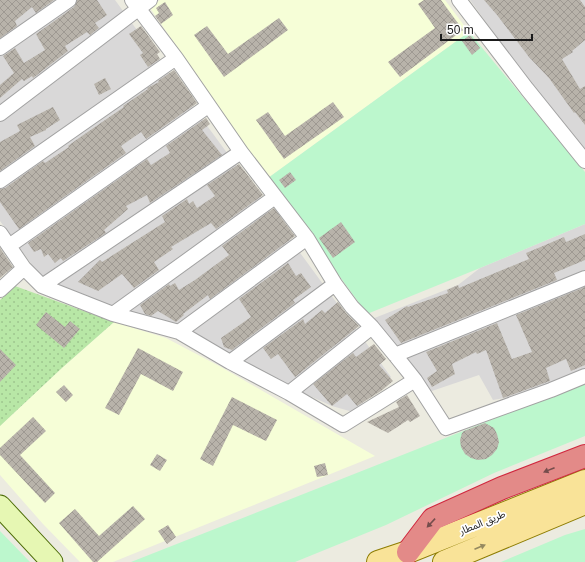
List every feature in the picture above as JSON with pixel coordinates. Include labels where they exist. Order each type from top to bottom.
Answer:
[{"type":"highway","points":[[408,552],[433,519],[502,488],[585,456]]},
{"type":"main road","name":"طريق المطار","points":[[378,562],[408,552],[585,480]]},
{"type":"main road","points":[[444,562],[585,504]]},
{"type":"main road","points":[[0,506],[52,562]]},
{"type":"street","points":[[0,48],[69,0]]},
{"type":"street","points":[[0,114],[136,4],[150,0]]},
{"type":"street","points":[[459,0],[527,89],[585,161]]},
{"type":"street","points":[[136,4],[176,58],[241,152],[308,238],[335,284],[352,307],[372,328],[415,380],[446,428],[585,376]]},
{"type":"street","points":[[0,181],[176,58]]},
{"type":"street","points":[[9,246],[208,106]]},
{"type":"street","points":[[42,286],[241,152]]},
{"type":"street","points":[[113,314],[275,197]]},
{"type":"street","points":[[0,233],[24,268],[42,286],[113,314],[179,332],[343,425],[415,380]]},
{"type":"street","points":[[179,332],[308,238]]},
{"type":"street","points":[[2,286],[24,268]]},
{"type":"street","points":[[395,355],[585,278]]},
{"type":"street","points":[[230,362],[335,284]]},
{"type":"street","points":[[289,393],[372,328]]},
{"type":"shaded area","points":[[0,0],[115,0],[391,377],[353,412],[332,406],[246,367],[43,280],[0,221]]},
{"type":"shaded area","points":[[160,0],[445,0],[469,32],[268,178],[150,8]]},
{"type":"shaded area","points":[[470,0],[585,0],[585,154],[536,91]]},
{"type":"shaded area","points":[[469,32],[585,172],[585,224],[367,314],[268,178]]},
{"type":"shaded area","points":[[585,224],[585,372],[539,392],[493,400],[479,375],[429,392],[372,319],[458,285],[480,268]]},
{"type":"shaded area","points":[[114,322],[166,338],[221,367],[375,456],[113,562],[80,562],[43,524],[0,475],[0,426]]},
{"type":"shaded area","points":[[585,383],[585,436],[494,473],[386,525],[295,562],[131,562]]},
{"type":"shaded area","points":[[585,529],[585,562],[501,562],[565,535]]},
{"type":"shaded area","points":[[0,531],[30,562],[0,562]]},
{"type":"green space","points":[[15,286],[114,322],[0,426],[0,300]]},
{"type":"building","points":[[0,0],[54,0],[36,13],[32,7],[15,21],[17,26],[0,38]]},
{"type":"building","points":[[77,0],[97,0],[107,15],[95,23],[99,28],[90,35],[87,32],[65,46],[68,51],[33,78],[32,76],[24,81],[22,79],[0,98],[0,85],[14,73],[3,56],[15,48],[24,63],[45,50],[36,34],[74,7]]},
{"type":"building","points":[[424,0],[441,0],[463,30],[400,77],[388,62],[435,28],[418,4]]},
{"type":"building","points":[[484,0],[580,0],[585,7],[585,40],[572,51],[573,52],[562,59],[580,89],[585,86],[585,125],[575,112],[574,113],[549,78],[529,57]]},
{"type":"building","points":[[165,2],[173,15],[161,24],[155,16],[159,13],[156,8]]},
{"type":"building","points":[[279,18],[288,30],[224,77],[194,35],[207,26],[228,54]]},
{"type":"building","points":[[141,26],[160,52],[157,54],[160,59],[148,67],[140,55],[143,53],[129,34]]},
{"type":"building","points":[[470,35],[480,48],[472,55],[462,41]]},
{"type":"building","points":[[174,70],[197,103],[146,139],[141,132],[121,146],[126,153],[19,229],[0,202],[0,189],[5,188],[43,161],[45,163],[69,147],[68,146],[148,89],[147,88],[159,82],[158,81]]},
{"type":"building","points":[[105,78],[111,89],[99,95],[94,84]]},
{"type":"building","points":[[333,102],[344,117],[284,159],[256,120],[268,112],[285,136]]},
{"type":"building","points":[[53,107],[60,120],[46,130],[30,137],[35,146],[0,171],[0,142],[20,131],[17,125]]},
{"type":"building","points":[[206,118],[210,124],[202,130],[222,155],[150,203],[147,195],[126,206],[128,209],[104,230],[106,233],[63,261],[61,258],[55,263],[48,254],[44,257],[41,249],[34,252],[28,243],[147,159],[151,165],[170,153],[166,146]]},
{"type":"building","points":[[239,164],[263,195],[216,229],[211,223],[171,247],[173,249],[154,262],[159,270],[134,288],[122,274],[98,291],[78,282],[100,260],[102,262],[165,222],[162,216],[187,199],[189,204],[193,201],[197,208],[215,196],[207,185]]},
{"type":"building","points":[[290,172],[296,180],[285,188],[279,180]]},
{"type":"building","points":[[274,208],[295,236],[210,299],[208,295],[183,314],[184,315],[176,322],[158,311],[151,316],[145,314],[140,305],[169,284],[170,286],[175,283],[179,290],[195,280],[229,255],[222,246]]},
{"type":"building","points":[[341,222],[355,242],[333,258],[319,238]]},
{"type":"building","points":[[585,234],[585,260],[554,273],[557,280],[401,343],[385,320],[407,306],[408,307],[448,293],[447,290],[458,285],[459,288],[529,259],[526,253],[564,237],[566,242]]},
{"type":"building","points":[[0,248],[13,267],[0,278]]},
{"type":"building","points":[[288,263],[296,276],[301,273],[311,287],[293,300],[295,303],[232,350],[224,347],[221,338],[251,317],[239,299]]},
{"type":"building","points":[[585,287],[585,365],[571,371],[566,359],[546,368],[550,381],[503,398],[486,350],[477,354],[476,352],[452,364],[455,374],[432,387],[427,378],[437,371],[426,352],[497,323],[512,359],[532,352],[516,315]]},
{"type":"building","points":[[338,302],[346,313],[359,326],[295,377],[278,354],[271,359],[263,348],[303,319],[305,324],[322,310],[325,313]]},
{"type":"building","points":[[46,312],[65,327],[70,321],[80,329],[64,348],[36,325]]},
{"type":"building","points":[[374,344],[386,359],[379,365],[393,381],[381,391],[357,406],[347,394],[332,406],[313,384],[353,353],[356,357]]},
{"type":"building","points":[[138,348],[183,372],[173,391],[141,374],[119,415],[105,408]]},
{"type":"building","points":[[0,349],[16,365],[0,382]]},
{"type":"building","points":[[64,385],[73,395],[66,402],[56,392]]},
{"type":"building","points":[[407,395],[420,416],[410,422],[408,420],[388,433],[367,422],[399,407],[396,402]]},
{"type":"building","points":[[232,397],[277,420],[266,441],[233,425],[213,466],[200,459]]},
{"type":"building","points":[[33,417],[46,431],[20,455],[55,493],[45,503],[0,455],[0,448]]},
{"type":"building","points":[[485,423],[494,428],[497,434],[499,442],[497,449],[486,459],[478,460],[471,458],[465,454],[461,447],[460,440],[462,433]]},
{"type":"building","points":[[157,454],[167,460],[160,471],[150,465]]},
{"type":"building","points":[[325,463],[328,475],[317,477],[314,466]]},
{"type":"building","points":[[133,506],[145,519],[97,562],[93,562],[59,523],[75,509],[99,536]]},
{"type":"building","points":[[168,525],[176,537],[167,544],[158,531]]}]
